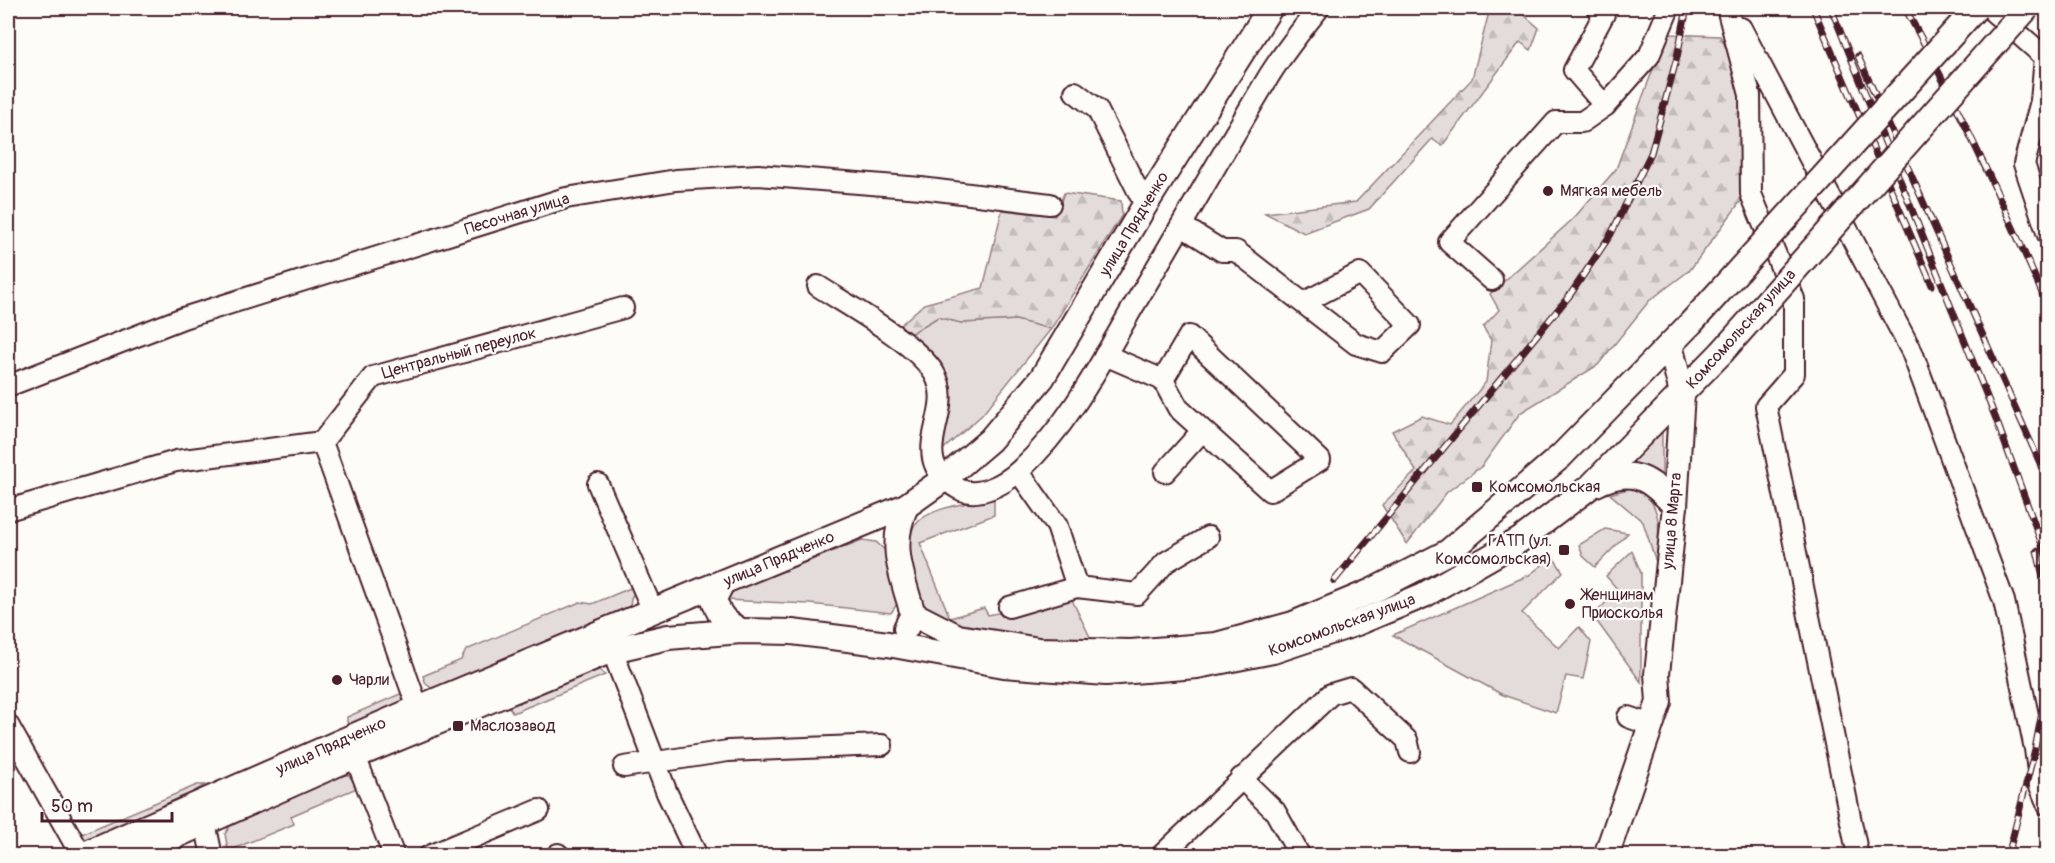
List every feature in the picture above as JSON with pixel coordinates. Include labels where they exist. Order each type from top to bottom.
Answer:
[{"type":"main road","name":"улица Прядченко","points":[[130,855],[355,756],[422,717],[653,611],[906,506],[944,479],[990,440],[1042,378],[1145,205],[1270,8]]},
{"type":"main road","name":"Комсомольская улица","points":[[913,615],[958,637],[1039,650],[1131,652],[1216,645],[1293,624],[1372,591],[1448,552],[1561,456],[1670,345],[1976,8]]},
{"type":"main road","name":"Комсомольская улица","points":[[741,631],[792,632],[888,644],[1004,665],[1106,673],[1197,666],[1272,651],[1357,623],[1424,595],[1520,540],[1591,486],[1722,352],[2027,8]]},
{"type":"main road","name":"улица 8 Марта","points":[[1606,855],[1659,702],[1657,674],[1675,506],[1682,393],[1670,345]]},
{"type":"main road","points":[[1591,486],[1616,474],[1644,478],[1660,489],[1675,506]]},
{"type":"main road","points":[[888,644],[903,633],[913,615],[896,549],[897,526],[906,506]]},
{"type":"main road","points":[[861,524],[882,532],[896,549]]},
{"type":"main road","points":[[722,582],[714,599],[718,614],[727,623],[741,631]]},
{"type":"main road","name":"улица Прядченко","points":[[80,855],[422,717],[612,650],[668,637],[741,631]]},
{"type":"street","points":[[818,286],[893,334],[933,370],[942,388],[930,444],[931,456],[944,479],[962,491],[983,492],[1019,472],[1068,417],[1268,77],[1319,8]]},
{"type":"street","points":[[1597,8],[1604,14],[1574,70],[1605,106]]},
{"type":"street","points":[[1492,280],[1449,242],[1556,122],[1582,122],[1605,106],[1649,56],[1670,8]]},
{"type":"street","points":[[1728,8],[1912,352],[2004,601],[2036,749],[2040,786],[2048,805]]},
{"type":"street","points":[[1728,8],[1750,95],[1751,194],[1794,299],[1794,374],[1766,406],[1858,855]]},
{"type":"street","points":[[1989,8],[2045,57],[2044,99],[2024,164],[2048,235]]},
{"type":"street","points":[[1075,92],[1097,109],[1145,205]]},
{"type":"street","name":"Песочная улица","points":[[8,386],[183,318],[567,198],[676,180],[758,175],[921,188],[1050,204]]},
{"type":"street","points":[[1182,226],[1222,251],[1236,251],[1303,303],[1356,344],[1382,352],[1410,325],[1360,273],[1303,303]]},
{"type":"street","name":"Центральный переулок","points":[[322,442],[373,377],[623,308]]},
{"type":"street","points":[[1105,355],[1163,380],[1178,408],[1270,491],[1320,459],[1189,336],[1163,380]]},
{"type":"street","points":[[1165,472],[1202,431]]},
{"type":"street","points":[[8,510],[176,461],[322,442],[422,717]]},
{"type":"street","points":[[1019,472],[1057,526],[1077,587]]},
{"type":"street","points":[[597,484],[653,611]]},
{"type":"street","points":[[1009,607],[1077,587],[1137,594],[1166,562],[1208,537]]},
{"type":"street","points":[[612,650],[667,793],[697,855]]},
{"type":"street","points":[[1161,855],[1330,694],[1351,688],[1407,740],[1410,752]]},
{"type":"street","points":[[1628,717],[1651,725]]},
{"type":"street","points":[[8,725],[80,855]]},
{"type":"street","points":[[624,767],[728,751],[882,745]]},
{"type":"street","points":[[355,756],[394,855]]},
{"type":"street","points":[[1241,778],[1275,811],[1300,855]]},
{"type":"street","points":[[429,855],[539,810]]},
{"type":"street","points":[[205,823],[212,855]]},
{"type":"green space","points":[[1490,8],[1516,8],[1539,28],[1531,50],[1520,42],[1442,146],[1432,139],[1369,209],[1304,233],[1265,213],[1356,202],[1472,79]]},
{"type":"green space","points":[[1666,34],[1720,36],[1746,87],[1746,194],[1690,270],[1649,301],[1598,365],[1520,413],[1482,466],[1447,492],[1407,544],[1382,505],[1416,471],[1392,431],[1422,416],[1450,425],[1486,382],[1491,340],[1483,327],[1499,310],[1490,294],[1574,218],[1616,169]]},
{"type":"green space","points":[[1064,193],[1121,201],[1122,215],[1051,329],[1016,320],[961,323],[938,317],[905,337],[897,328],[924,304],[983,288],[1002,210],[1055,216]]},
{"type":"green space","points":[[938,317],[961,323],[1016,320],[1051,329],[982,415],[939,453],[947,411],[905,337]]},
{"type":"green space","points":[[1662,431],[1662,477],[1647,468],[1629,465]]},
{"type":"green space","points":[[1631,488],[1642,490],[1654,506],[1659,533],[1656,562],[1643,522],[1610,494]]},
{"type":"green space","points":[[994,498],[994,515],[920,543],[950,618],[984,608],[988,615],[1071,598],[1091,639],[1026,636],[985,631],[944,619],[924,609],[910,556],[910,539],[915,526],[925,516],[942,509]]},
{"type":"green space","points":[[1605,529],[1628,533],[1595,567],[1583,556],[1579,545]]},
{"type":"green space","points":[[862,540],[876,542],[887,552],[897,604],[891,613],[810,604],[726,600],[725,594]]},
{"type":"green space","points":[[1632,551],[1641,573],[1641,682],[1593,616],[1618,590],[1606,576]]},
{"type":"green space","points":[[1553,557],[1563,572],[1522,613],[1559,648],[1579,627],[1591,642],[1583,679],[1566,676],[1556,713],[1503,695],[1393,635],[1529,575]]},
{"type":"green space","points":[[633,587],[636,590],[631,598],[630,608],[433,689],[426,684],[423,676],[461,660],[466,650],[580,602],[592,604]]},
{"type":"green space","points":[[596,666],[605,675],[513,713],[506,702]]},
{"type":"green space","points":[[407,691],[410,699],[351,727],[347,722],[347,717]]},
{"type":"green space","points":[[341,775],[349,775],[357,788],[291,816],[294,824],[228,851],[225,834],[233,821]]},
{"type":"green space","points":[[197,785],[205,785],[182,799],[84,841],[79,835]]},
{"type":"railway","points":[[1334,581],[1570,295],[1611,234],[1651,153],[1677,57],[1687,8]]},
{"type":"railway","points":[[1813,8],[1932,285]]},
{"type":"railway","points":[[1831,8],[1996,419],[2048,561]]},
{"type":"railway","points":[[1905,8],[1980,156],[2048,307]]},
{"type":"railway","points":[[1858,56],[2048,481]]},
{"type":"railway","points":[[2037,551],[2047,593],[2048,640]]},
{"type":"railway","points":[[2008,856],[2035,749],[2048,680]]},
{"type":"place","name":"Мягкая мебель","points":[[1548,191]]},
{"type":"place","name":"Комсомольская","points":[[1477,487]]},
{"type":"place","name":"ГАТП (ул. Комсомольская)","points":[[1564,550]]},
{"type":"place","name":"Женщинам Приосколья","points":[[1570,604]]},
{"type":"place","name":"Чарли","points":[[337,680]]},
{"type":"place","name":"Маслозавод","points":[[458,726]]}]
